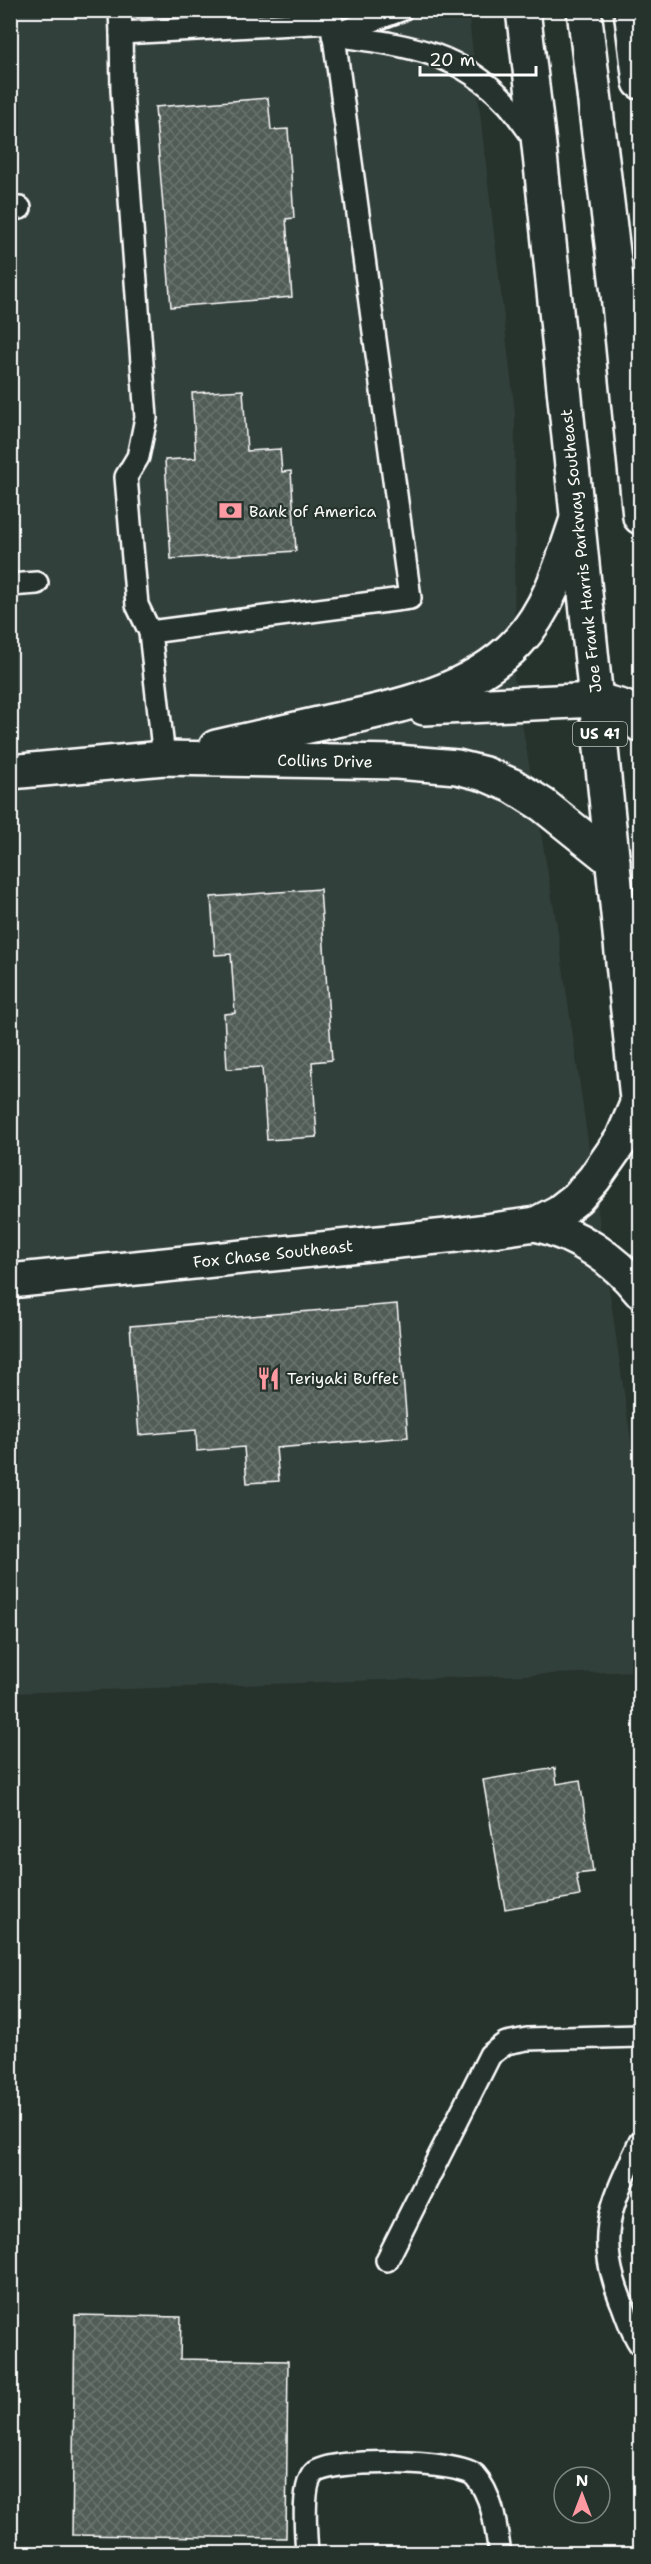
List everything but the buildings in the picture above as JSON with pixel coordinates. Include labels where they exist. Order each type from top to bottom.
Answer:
[{"type":"street","name":"Joe Frank Harris Parkway Southeast","points":[[523,10],[539,145],[639,1116]]},
{"type":"street","points":[[584,10],[618,294],[640,518]]},
{"type":"street","points":[[634,14],[640,82]]},
{"type":"street","points":[[164,758],[386,709],[464,682],[496,664],[520,641],[535,620],[562,565],[578,519]]},
{"type":"street","points":[[386,709],[597,700],[623,707],[640,725]]},
{"type":"street","name":"Collins Drive","points":[[10,772],[164,758],[397,762],[458,767],[484,774],[513,786],[543,805],[612,861]]},
{"type":"street","name":"Fox Chase Southeast","points":[[10,1281],[456,1235],[536,1224],[559,1212],[577,1198],[594,1179],[639,1116]]},
{"type":"street","name":"Fox Chase Southeast","points":[[536,1224],[573,1236],[623,1272],[640,1291]]},
{"type":"lane","points":[[120,10],[122,90],[146,418],[138,458],[126,477],[137,605],[150,632],[164,758]]},
{"type":"lane","points":[[333,35],[401,10]]},
{"type":"lane","points":[[121,33],[332,22],[410,598],[150,632]]},
{"type":"lane","points":[[333,35],[407,45],[444,57],[472,74],[508,104],[539,145]]},
{"type":"lane","points":[[10,585],[37,583]]},
{"type":"lane","points":[[387,2260],[490,2055],[506,2043],[527,2038],[640,2036]]},
{"type":"lane","points":[[640,2142],[614,2198],[606,2240],[615,2286],[640,2344]]},
{"type":"lane","points":[[307,2553],[308,2485],[314,2472],[334,2464],[358,2463],[452,2467],[473,2474],[485,2492],[494,2518],[500,2553]]},
{"type":"shaded area","points":[[10,11],[468,11],[515,413],[514,678],[557,926],[640,1504],[640,1671],[11,1693]]},
{"type":"place","name":"Bank of America","points":[[231,511]]},
{"type":"place","name":"Teriyaki Buffet","points":[[269,1378]]}]
